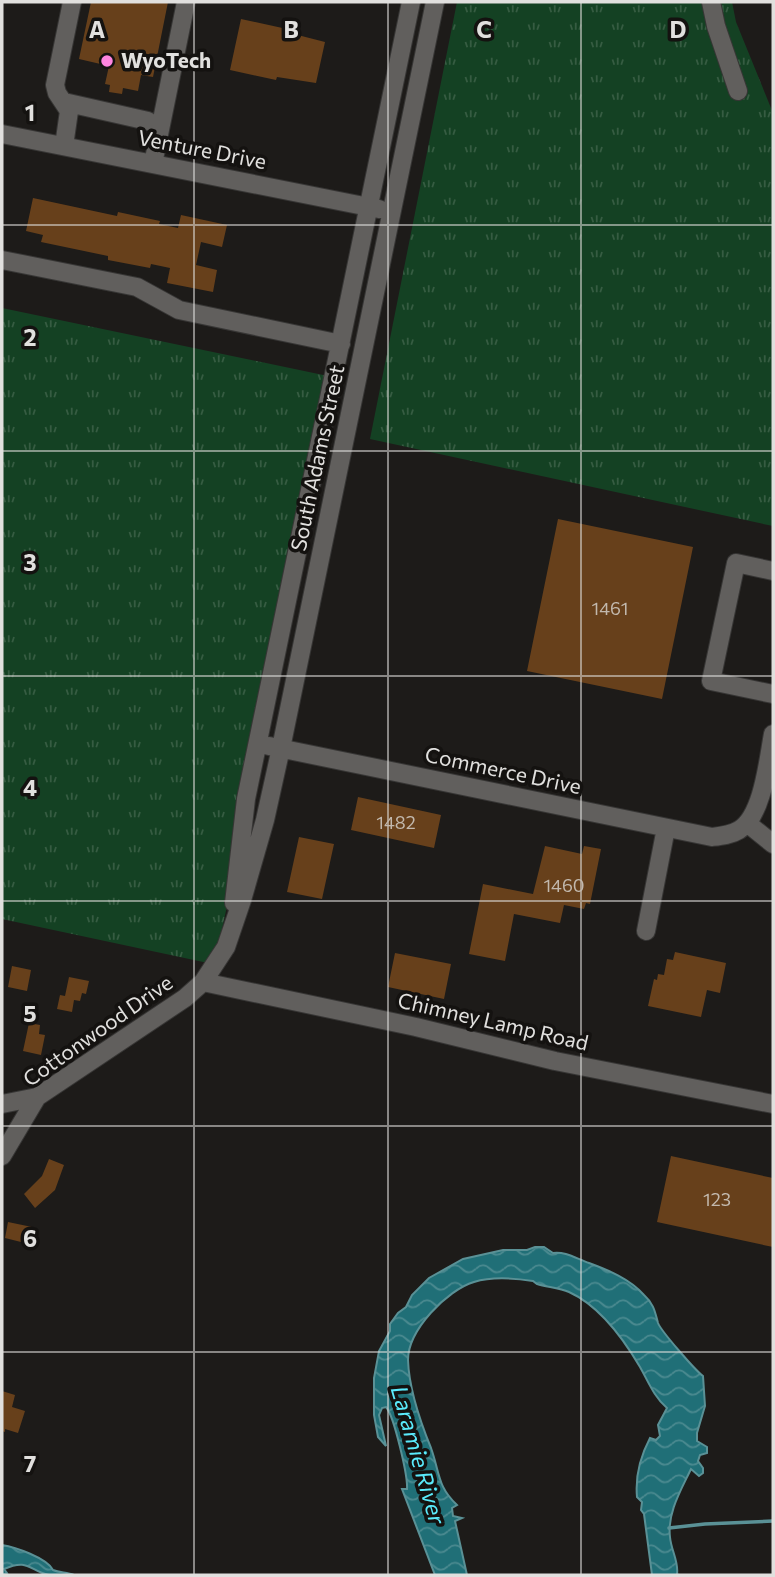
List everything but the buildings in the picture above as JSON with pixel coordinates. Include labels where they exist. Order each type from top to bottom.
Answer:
[{"type":"street","points":[[64,146],[69,118],[55,85],[72,2]]},
{"type":"street","points":[[153,164],[186,2]]},
{"type":"street","name":"South Adams Street","points":[[234,921],[233,896],[243,820],[411,2]]},
{"type":"street","name":"South Adams Street","points":[[203,982],[226,947],[265,820],[435,2]]},
{"type":"street","points":[[711,2],[716,26],[738,91]]},
{"type":"street","points":[[64,102],[148,121]]},
{"type":"street","name":"Venture Drive","points":[[2,134],[393,211]]},
{"type":"street","points":[[2,260],[137,287],[179,310],[341,344]]},
{"type":"street","points":[[773,570],[736,563],[711,681],[773,694]]},
{"type":"street","points":[[773,734],[770,770],[760,798],[743,827],[773,844]]},
{"type":"street","name":"Commerce Drive","points":[[258,743],[712,837],[727,835],[743,827]]},
{"type":"street","points":[[646,932],[666,828]]},
{"type":"street","name":"Cottonwood Drive","points":[[2,1156],[37,1097],[162,1014],[203,982]]},
{"type":"street","name":"Chimney Lamp Road","points":[[203,982],[416,1027],[555,1061],[773,1104]]},
{"type":"street","points":[[2,1104],[37,1097]]},
{"type":"green space","points":[[457,2],[732,2],[736,22],[773,113],[773,526],[370,439]]},
{"type":"green space","points":[[2,308],[328,376],[228,901],[220,939],[208,963],[2,919]]},
{"type":"water","name":"Laramie River","points":[[544,1247],[553,1253],[571,1256],[611,1272],[632,1284],[654,1308],[658,1323],[665,1334],[703,1376],[705,1406],[697,1441],[707,1447],[707,1453],[700,1455],[698,1461],[703,1473],[699,1476],[691,1469],[671,1519],[671,1542],[679,1575],[652,1575],[642,1502],[637,1497],[641,1459],[650,1438],[656,1440],[660,1436],[658,1425],[667,1408],[655,1394],[618,1334],[591,1306],[565,1291],[533,1281],[504,1278],[474,1282],[452,1293],[422,1324],[410,1348],[409,1371],[419,1416],[442,1485],[457,1505],[452,1508],[453,1516],[462,1518],[455,1521],[467,1575],[435,1575],[402,1489],[407,1489],[403,1460],[386,1407],[382,1408],[379,1415],[386,1446],[378,1437],[374,1415],[374,1378],[379,1351],[390,1331],[390,1324],[429,1278],[463,1259],[503,1250],[527,1250]]},
{"type":"water","points":[[2,1545],[38,1557],[53,1570],[74,1575],[52,1576],[19,1565],[4,1569],[7,1573],[2,1575]]},
{"type":"waterway","points":[[669,1528],[773,1521]]},
{"type":"place","name":"WyoTech","points":[[107,61]]}]
